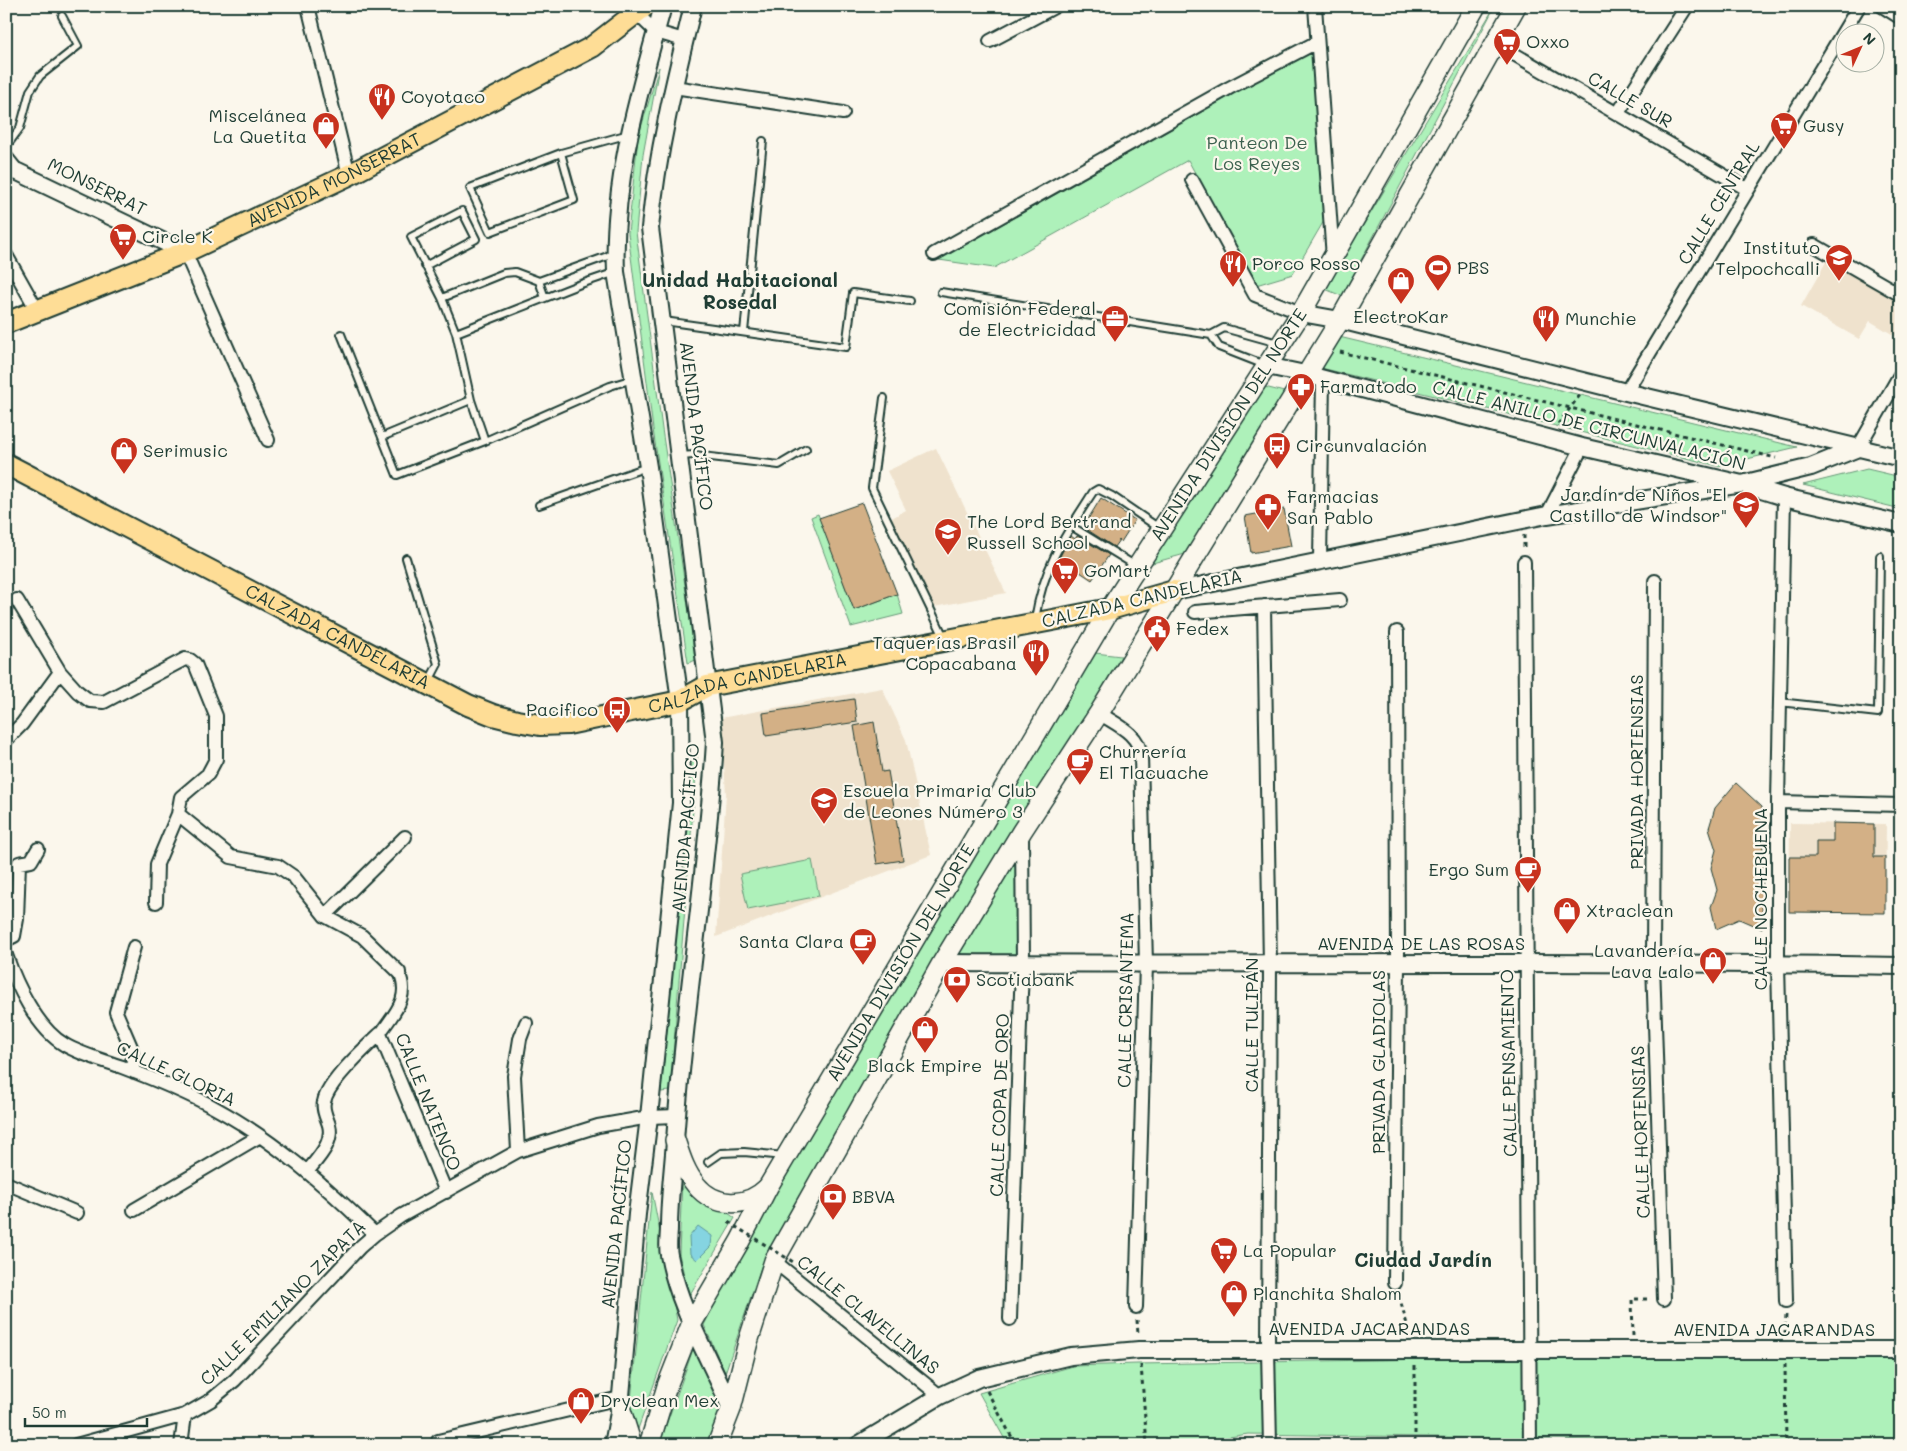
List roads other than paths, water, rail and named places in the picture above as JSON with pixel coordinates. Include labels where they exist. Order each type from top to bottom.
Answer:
[{"type":"main road","name":"AVENIDA DIVISIÓN DEL NORTE","points":[[649,1445],[667,1386],[691,1325],[740,1241],[768,1187],[1110,609],[1301,313],[1476,6]]},
{"type":"main road","name":"AVENIDA DIVISIÓN DEL NORTE","points":[[717,1445],[731,1409],[748,1342],[774,1260],[942,963],[1022,831],[1100,713],[1174,591],[1314,377],[1323,347],[1516,6]]},
{"type":"main road","name":"AVENIDA MONSERRAT","points":[[6,323],[185,252],[349,175],[592,47],[636,9]]},
{"type":"main road","name":"CALZADA CANDELARIA","points":[[6,464],[468,705],[493,715],[540,725],[568,724],[680,701],[707,686],[1110,609],[1174,591]]},
{"type":"main road","points":[[675,1140],[690,1176],[695,1184],[710,1197],[730,1203],[740,1203],[760,1195],[768,1187]]},
{"type":"main road","points":[[620,1402],[632,1445]]},
{"type":"street","points":[[308,6],[349,175]]},
{"type":"street","name":"AVENIDA PACÍFICO","points":[[620,1402],[637,1214],[649,1117],[681,803],[680,701],[648,467],[616,272],[621,182],[630,134],[663,6]]},
{"type":"street","name":"AVENIDA PACÍFICO","points":[[693,6],[684,40],[654,186],[650,228],[715,742],[712,798],[676,1116],[668,1253],[691,1325],[731,1409]]},
{"type":"street","points":[[990,42],[1056,6]]},
{"type":"street","points":[[1315,6],[1332,258]]},
{"type":"street","points":[[1618,113],[1687,6]]},
{"type":"street","name":"CALLE CENTRAL","points":[[1626,392],[1859,6]]},
{"type":"street","points":[[1882,6],[1901,18]]},
{"type":"street","points":[[636,9],[656,32],[684,40]]},
{"type":"street","points":[[934,254],[1229,88],[1317,42]]},
{"type":"street","name":"CALLE SUR","points":[[1495,43],[1747,189]]},
{"type":"street","points":[[674,87],[843,113]]},
{"type":"street","name":"MONSERRAT","points":[[6,157],[12,171],[185,252]]},
{"type":"street","points":[[1192,180],[1255,295],[1301,313],[1340,320],[1626,392],[1901,458]]},
{"type":"street","points":[[1814,245],[1901,295]]},
{"type":"street","points":[[185,252],[268,440]]},
{"type":"street","points":[[6,255],[37,310]]},
{"type":"street","name":"CALLE ANILLO DE CIRCUNVALACIÓN","points":[[1267,366],[1582,447],[1742,484],[1784,497],[1901,524]]},
{"type":"street","points":[[1858,448],[1901,373]]},
{"type":"street","points":[[1314,377],[1320,560]]},
{"type":"street","points":[[1547,514],[1582,447]]},
{"type":"street","name":"CALZADA CANDELARIA","points":[[1174,591],[1547,514],[1742,484],[1811,467],[1858,448]]},
{"type":"street","name":"CALLE NOCHEBUENA","points":[[1784,497],[1778,802],[1778,964],[1786,1301]]},
{"type":"street","name":"CALLE PENSAMIENTO","points":[[1524,562],[1530,1445]]},
{"type":"street","name":"PRIVADA HORTENSIAS","points":[[1653,963],[1655,581]]},
{"type":"street","points":[[17,600],[60,672],[78,692],[90,701],[104,702],[185,659],[195,664],[216,716],[216,759],[208,774],[182,797],[178,814],[157,864],[156,902]]},
{"type":"street","points":[[1195,612],[1340,600]]},
{"type":"street","name":"CALLE TULIPÁN","points":[[1264,606],[1270,965],[1268,1350],[1270,1445]]},
{"type":"street","name":"PRIVADA GLADIOLAS","points":[[1395,1283],[1398,964],[1397,632]]},
{"type":"street","points":[[6,740],[22,724],[60,672]]},
{"type":"street","name":"CALLE CRISANTEMA","points":[[1100,713],[1133,735],[1140,746],[1146,964],[1136,1307]]},
{"type":"street","points":[[1778,802],[1901,805]]},
{"type":"street","points":[[178,814],[231,857],[278,866],[294,877],[325,916],[362,936],[398,972]]},
{"type":"street","name":"CALLE COPA DE ORO","points":[[1010,1319],[1021,993],[1024,964],[1022,831]]},
{"type":"street","points":[[325,916],[405,837]]},
{"type":"street","points":[[6,940],[14,936],[17,919],[19,863],[32,861],[38,849]]},
{"type":"street","points":[[134,948],[116,1012],[131,1047],[134,1072]]},
{"type":"street","name":"CALLE GLORIA","points":[[6,955],[9,973],[28,1005],[48,1030],[64,1045],[134,1072],[215,1108],[260,1136],[307,1172],[375,1234]]},
{"type":"street","name":"AVENIDA DE LAS ROSAS","points":[[942,963],[1270,965],[1653,963],[1901,966]]},
{"type":"street","name":"CALLE HORTENSIAS","points":[[1653,963],[1664,1299]]},
{"type":"street","name":"CALLE NATENCO","points":[[398,972],[403,982],[403,999],[380,1034],[446,1192]]},
{"type":"street","points":[[518,1152],[514,1076],[520,1039],[526,1023]]},
{"type":"street","points":[[307,1172],[328,1143],[330,1136],[330,1129],[323,1106],[326,1095],[351,1062],[380,1034]]},
{"type":"street","name":"CALLE EMILIANO ZAPATA","points":[[76,1445],[185,1415],[211,1400],[235,1380],[360,1247],[401,1216],[518,1152],[598,1126],[649,1117],[676,1116]]},
{"type":"street","points":[[134,1210],[260,1136]]},
{"type":"street","points":[[6,1183],[78,1213]]},
{"type":"street","name":"CALLE CLAVELLINAS","points":[[774,1260],[940,1396]]},
{"type":"street","name":"AVENIDA JACARANDAS","points":[[858,1445],[940,1396],[979,1378],[1071,1356],[1139,1350],[1901,1350]]},
{"type":"street","points":[[438,1440],[620,1402],[613,1445]]},
{"type":"street","points":[[181,1445],[185,1415]]},
{"type":"lane","points":[[6,147],[20,128],[30,92],[40,76],[78,46],[62,16]]},
{"type":"lane","points":[[561,153],[574,200],[490,232],[470,188],[561,153],[630,134]]},
{"type":"lane","points":[[744,332],[763,141]]},
{"type":"lane","points":[[425,266],[476,239],[462,211],[411,237],[425,266],[442,298],[456,333],[471,400],[485,441]]},
{"type":"lane","points":[[442,298],[504,273],[514,272],[540,281],[616,253]]},
{"type":"lane","points":[[456,333],[616,272]]},
{"type":"lane","points":[[540,281],[545,298]]},
{"type":"lane","points":[[941,292],[1211,334],[1224,328],[1282,344]]},
{"type":"lane","points":[[663,321],[846,347],[853,293],[910,301]]},
{"type":"lane","points":[[341,334],[396,476],[485,441],[610,386],[633,379]]},
{"type":"lane","points":[[1211,334],[1219,347],[1267,366]]},
{"type":"lane","points":[[884,398],[872,488],[946,640]]},
{"type":"lane","points":[[382,437],[471,400]]},
{"type":"lane","points":[[680,456],[694,455],[779,464],[806,449]]},
{"type":"lane","points":[[539,505],[648,467]]},
{"type":"lane","points":[[1034,623],[1042,582],[1058,547],[1093,492],[1098,490],[1112,496],[1161,530]]},
{"type":"lane","points":[[1071,526],[1137,567]]},
{"type":"lane","points":[[1780,702],[1878,713],[1880,556]]},
{"type":"lane","points":[[406,558],[438,664],[428,684]]},
{"type":"lane","points":[[708,1162],[721,1153],[744,1152],[786,1156]]},
{"type":"water","points":[[698,1226],[712,1236],[711,1246],[697,1260],[690,1254],[689,1237]]},
{"type":"place","name":"Oxxo","points":[[1507,66]]},
{"type":"place","name":"Coyotaco","points":[[382,121]]},
{"type":"place","name":"Miscelánea La Quetita","points":[[326,150]]},
{"type":"place","name":"Gusy","points":[[1784,150]]},
{"type":"place","name":"Circle K","points":[[123,261]]},
{"type":"place","name":"Instituto Telpochcalli","points":[[1839,282]]},
{"type":"place","name":"Porco Rosso","points":[[1233,288]]},
{"type":"place","name":"PBS","points":[[1438,292]]},
{"type":"place","name":"ElectroKar","points":[[1401,305]]},
{"type":"place","name":"Comisión Federal de Electricidad","points":[[1115,343]]},
{"type":"place","name":"Munchie","points":[[1546,343]]},
{"type":"place","name":"Farmatodo","points":[[1301,411]]},
{"type":"place","name":"Circunvalación","points":[[1277,470]]},
{"type":"place","name":"Serimusic","points":[[124,475]]},
{"type":"place","name":"Jardín de Niños \"El Castillo de Windsor\"","points":[[1746,529]]},
{"type":"place","name":"Farmacias San Pablo","points":[[1268,531]]},
{"type":"place","name":"The Lord Bertrand Russell School","points":[[948,556]]},
{"type":"place","name":"GoMart","points":[[1065,595]]},
{"type":"place","name":"Fedex","points":[[1157,653]]},
{"type":"place","name":"Taquerías Brasil Copacabana","points":[[1036,677]]},
{"type":"place","name":"Pacifico","points":[[617,734]]},
{"type":"place","name":"Churrería El Tlacuache","points":[[1080,786]]},
{"type":"place","name":"Escuela Primaria Club de Leones Número 3","points":[[824,825]]},
{"type":"place","name":"Ergo Sum","points":[[1528,894]]},
{"type":"place","name":"Xtraclean","points":[[1567,935]]},
{"type":"place","name":"Santa Clara","points":[[863,966]]},
{"type":"place","name":"Lavandería Lava Lalo","points":[[1713,985]]},
{"type":"place","name":"Scotiabank","points":[[957,1004]]},
{"type":"place","name":"Black Empire","points":[[925,1054]]},
{"type":"place","name":"BBVA","points":[[833,1221]]},
{"type":"place","name":"La Popular","points":[[1224,1275]]},
{"type":"place","name":"Planchita Shalom","points":[[1234,1318]]},
{"type":"place","name":"Dryclean Mex","points":[[581,1425]]},
{"type":"district","name":"Unidad Habitacional Rosedal","points":[[740,291]]},
{"type":"district","name":"Ciudad Jardín","points":[[1423,1260]]},
{"type":"park label","name":"Panteon De Los Reyes","points":[[1257,153]]}]
